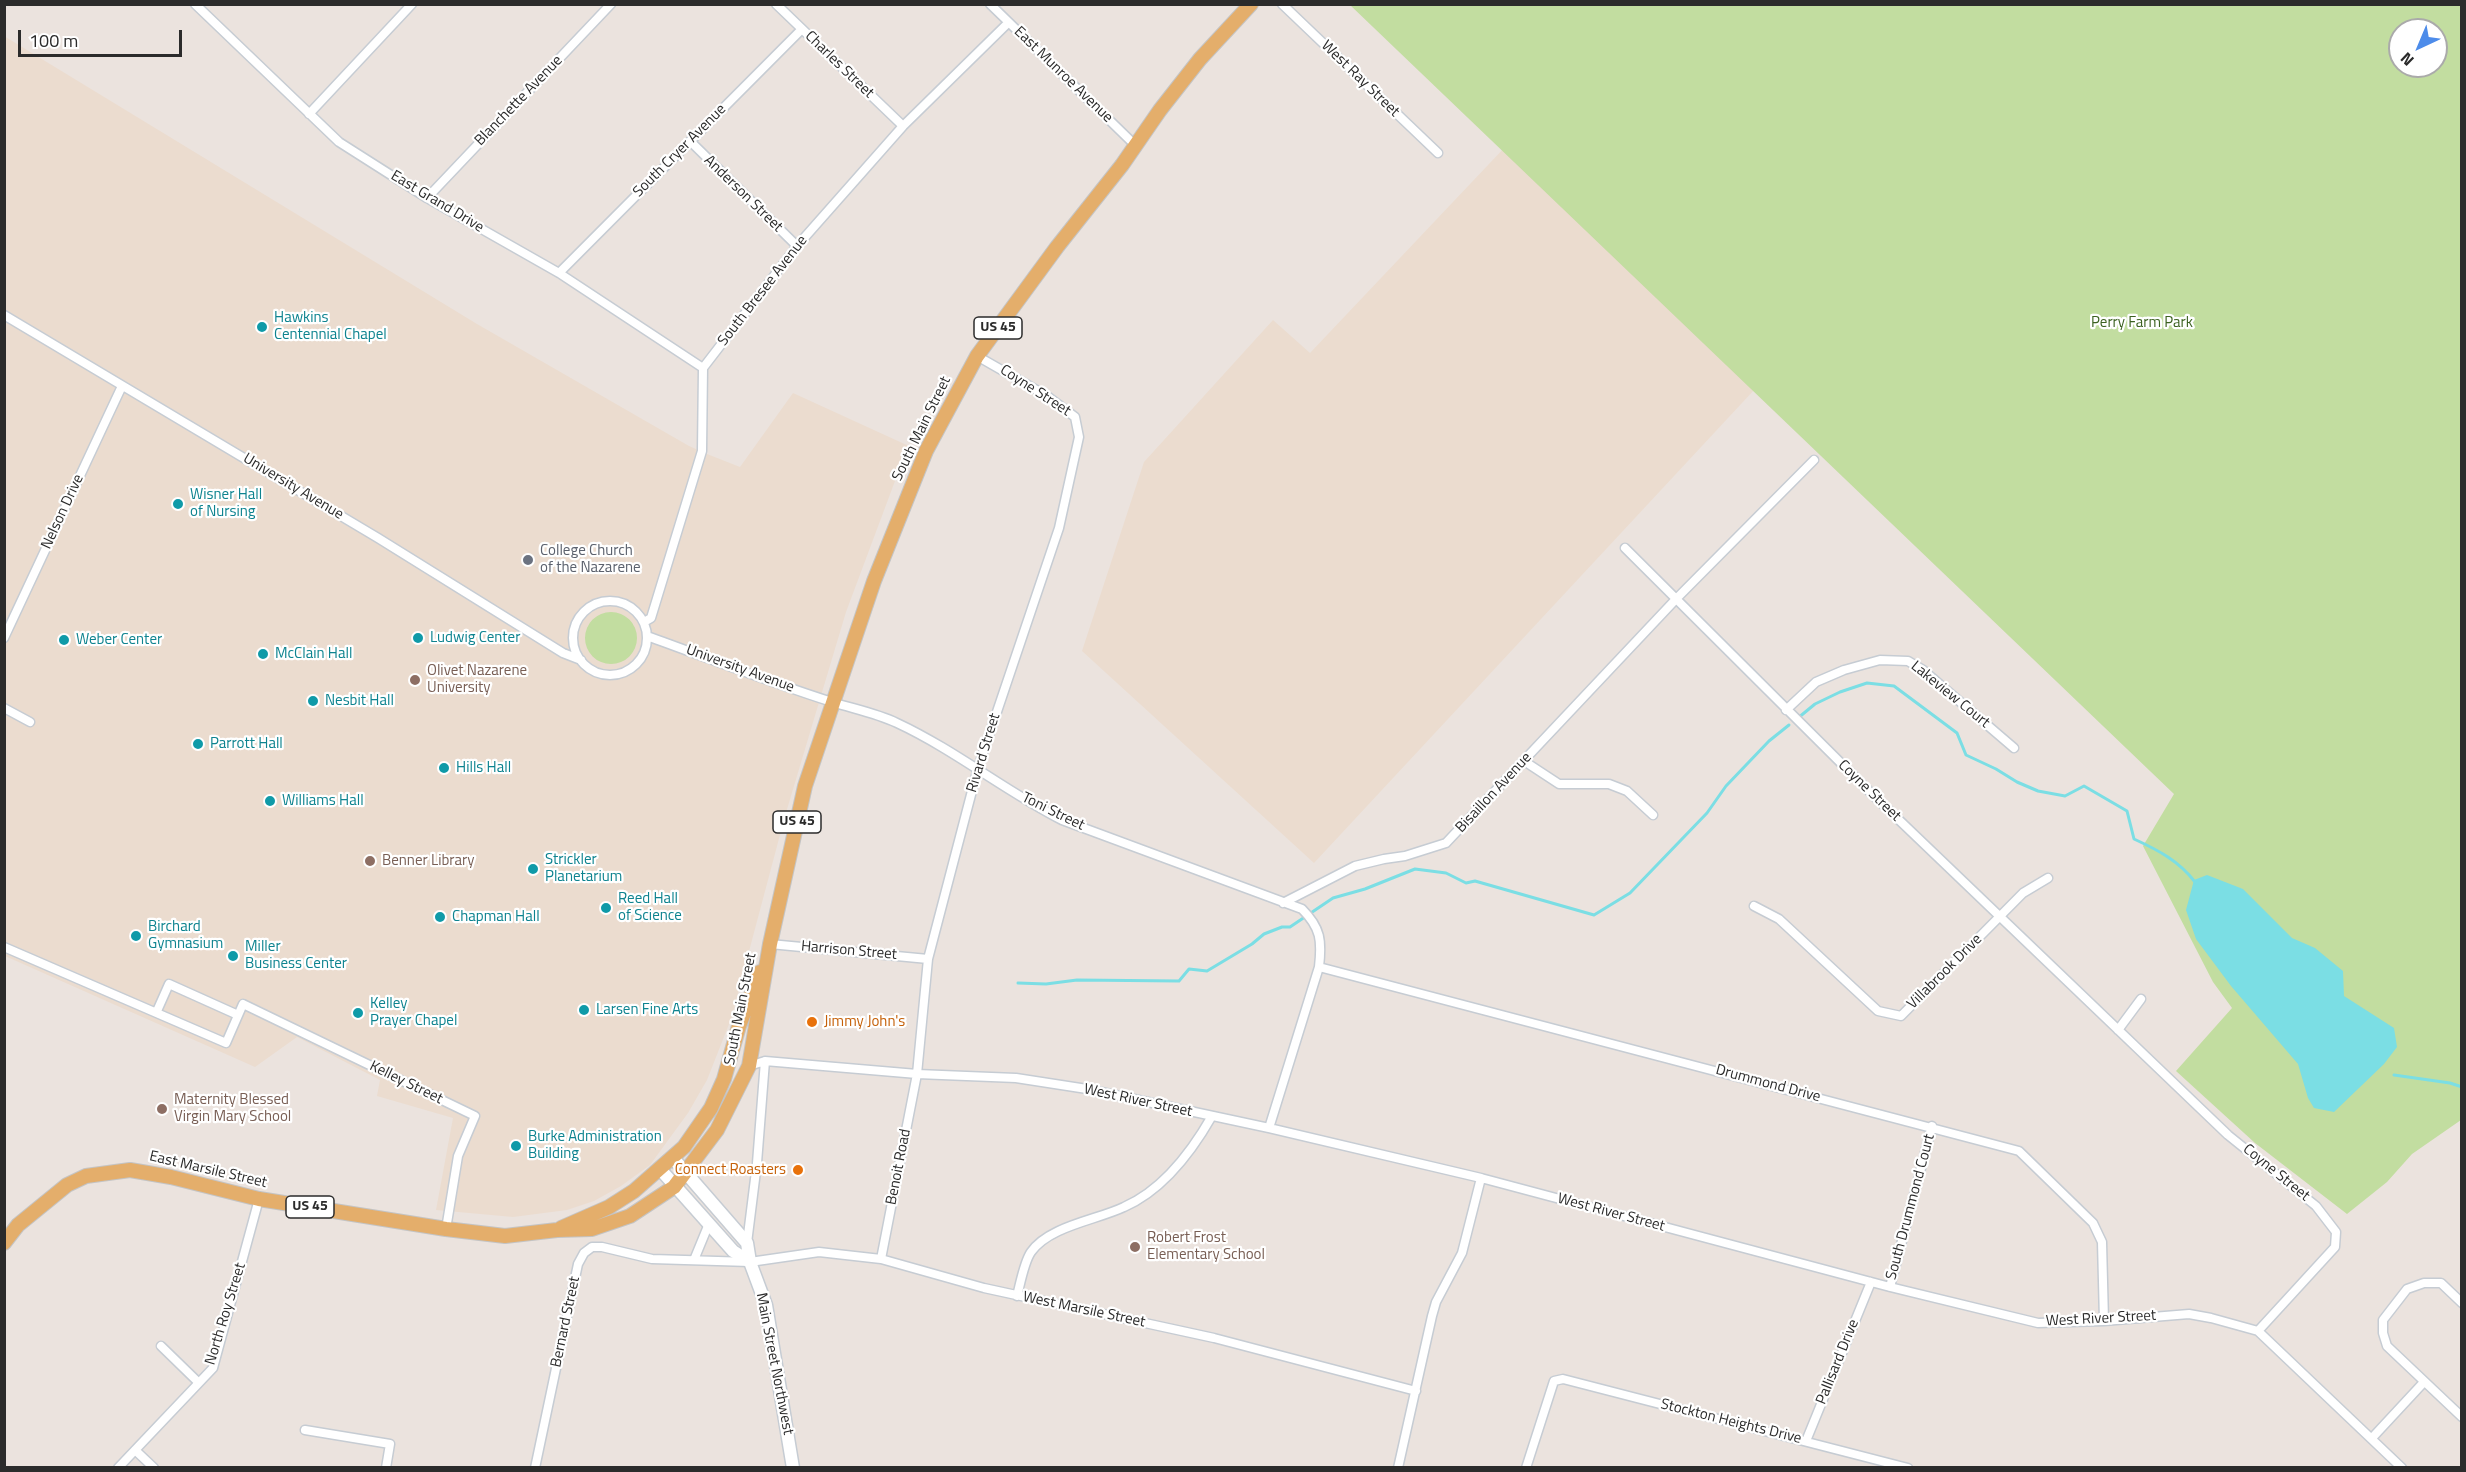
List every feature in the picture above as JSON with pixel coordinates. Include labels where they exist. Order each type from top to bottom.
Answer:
[{"type":"main road","name":"South Main Street","points":[[686,1172],[717,1130],[749,1066],[770,944],[806,786],[897,520],[926,451],[977,356],[1200,59],[1251,4]]},
{"type":"main road","name":"South Main Street","points":[[673,1158],[684,1147],[711,1108],[724,1079],[739,1026],[770,944]]},
{"type":"main road","name":"East Marsile Street","points":[[557,1230],[609,1207],[634,1191],[673,1158]]},
{"type":"main road","points":[[673,1158],[747,1244]]},
{"type":"main road","points":[[660,1169],[708,1226],[733,1251],[750,1262]]},
{"type":"main road","name":"East Marsile Street","points":[[4,1243],[18,1224],[67,1185],[86,1176],[130,1170],[171,1177],[259,1199],[446,1229],[506,1236],[557,1230],[592,1230],[630,1216],[674,1187],[686,1172]]},
{"type":"main road","name":"Main Street Northwest","points":[[747,1244],[750,1262],[766,1305],[793,1467]]},
{"type":"street","name":"East Grand Drive","points":[[195,4],[339,142],[427,198],[559,273],[703,368]]},
{"type":"street","name":"Blanchette Avenue","points":[[427,198],[611,4]]},
{"type":"street","name":"Charles Street","points":[[776,4],[903,126]]},
{"type":"street","name":"East Munroe Avenue","points":[[990,4],[1136,146]]},
{"type":"street","name":"West Ray Street","points":[[1282,4],[1438,153]]},
{"type":"street","points":[[309,114],[407,6]]},
{"type":"street","name":"South Bresee Avenue","points":[[703,368],[797,246],[903,126],[1008,23]]},
{"type":"street","name":"South Cryer Avenue","points":[[559,273],[802,29]]},
{"type":"street","name":"Anderson Street","points":[[690,141],[797,246]]},
{"type":"street","name":"University Avenue","points":[[4,315],[378,538],[563,653],[580,660],[589,668],[611,675],[623,673],[641,658],[646,647],[647,636],[833,703]]},
{"type":"street","name":"Coyne Street","points":[[977,356],[1047,396],[1075,417],[1079,437]]},
{"type":"street","points":[[644,622],[651,618],[702,451],[703,368]]},
{"type":"street","name":"Nelson Drive","points":[[4,638],[122,386]]},
{"type":"street","name":"Rivard Street","points":[[917,1074],[928,959],[978,768],[1059,528],[1079,437]]},
{"type":"street","name":"Bisaillon Avenue","points":[[1283,903],[1355,866],[1405,856],[1446,843],[1677,598],[1814,460]]},
{"type":"street","name":"Coyne Street","points":[[1625,548],[1677,598],[1785,710],[2228,1135],[2316,1206],[2336,1232],[2335,1247],[2258,1331]]},
{"type":"street","points":[[580,660],[574,643],[576,624],[591,606],[615,601],[627,605],[644,622],[647,636]]},
{"type":"street","name":"Lakeview Court","points":[[1785,710],[1816,682],[1844,670],[1880,660],[1908,661],[1923,670],[2014,748]]},
{"type":"street","name":"Toni Street","points":[[833,703],[870,712],[947,748],[1024,801],[1062,820],[1283,903]]},
{"type":"street","points":[[4,708],[30,722]]},
{"type":"street","points":[[1524,761],[1559,784],[1609,784],[1627,791],[1653,815]]},
{"type":"street","name":"Villabrook Drive","points":[[1754,906],[1779,919],[1878,1011],[1901,1016],[2023,893],[2048,878]]},
{"type":"street","points":[[1269,1128],[1319,967],[1322,942],[1312,919],[1297,907],[1283,903]]},
{"type":"street","name":"Harrison Street","points":[[770,944],[928,959]]},
{"type":"street","points":[[4,947],[148,1010],[157,1011],[226,1043],[238,1015],[169,984],[157,1011]]},
{"type":"street","name":"Drummond Drive","points":[[1319,967],[1932,1126],[2019,1151],[2093,1223],[2102,1242],[2104,1322]]},
{"type":"street","points":[[2118,1030],[2141,999]]},
{"type":"street","name":"Kelley Street","points":[[238,1015],[243,1004],[475,1116],[458,1156],[446,1229]]},
{"type":"street","points":[[747,1244],[757,1163],[765,1061],[753,1043]]},
{"type":"street","name":"West River Street","points":[[749,1066],[765,1061],[917,1074],[1016,1078],[1087,1089],[1269,1128],[1481,1178],[1890,1287],[2038,1323],[2104,1322],[2189,1314],[2258,1331],[2402,1467]]},
{"type":"street","name":"Benoit Road","points":[[881,1259],[917,1074]]},
{"type":"street","points":[[1017,1296],[1030,1253],[1054,1233],[1126,1206],[1154,1187],[1182,1161],[1197,1143],[1212,1116]]},
{"type":"street","name":"South Drummond Court","points":[[1890,1287],[1932,1126]]},
{"type":"street","points":[[1398,1467],[1436,1302],[1462,1253],[1481,1178]]},
{"type":"street","name":"North Roy Street","points":[[118,1467],[213,1368],[259,1199]]},
{"type":"street","points":[[694,1260],[708,1226]]},
{"type":"street","name":"Bernard Street","points":[[535,1467],[578,1264],[584,1253],[592,1247],[602,1247],[651,1259],[750,1262]]},
{"type":"street","name":"West Marsile Street","points":[[750,1262],[819,1252],[881,1259],[1017,1296],[1214,1338],[1416,1391]]},
{"type":"street","name":"Pallisard Drive","points":[[1806,1441],[1871,1282]]},
{"type":"street","points":[[2462,1303],[2441,1283],[2424,1283],[2407,1289],[2383,1320],[2383,1333],[2387,1346],[2462,1417]]},
{"type":"street","points":[[160,1346],[198,1382]]},
{"type":"street","name":"Stockton Heights Drive","points":[[1526,1467],[1554,1381],[1563,1379],[1908,1467]]},
{"type":"street","points":[[2372,1438],[2424,1382]]},
{"type":"street","points":[[305,1430],[390,1444],[386,1467]]},
{"type":"street","points":[[135,1450],[154,1467]]},
{"type":"shaded area","name":"Olivet Nazarene University","points":[[4,36],[477,324],[689,446],[740,467],[793,393],[911,447],[895,481],[846,612],[785,816],[731,1019],[707,1080],[688,1113],[650,1165],[621,1186],[594,1201],[567,1210],[513,1217],[436,1210],[453,1118],[377,1096],[380,1080],[297,1037],[255,1067],[5,956]]},
{"type":"shaded area","points":[[1506,146],[1755,389],[1314,863],[1082,651],[1144,462],[1273,320],[1310,353]]},
{"type":"green space","name":"Perry Farm Park","points":[[1350,5],[2461,5],[2461,1120],[2412,1154],[2387,1182],[2347,1214],[2255,1143],[2176,1071],[2232,1008],[2213,982],[2143,846],[2174,794]]},
{"type":"green space","points":[[611,612],[621,614],[629,620],[635,628],[637,638],[635,648],[629,656],[621,662],[611,664],[601,662],[593,656],[587,648],[585,638],[587,628],[593,620],[601,614]]},
{"type":"water","points":[[2207,875],[2243,889],[2292,938],[2315,948],[2343,971],[2344,996],[2394,1028],[2397,1047],[2384,1064],[2334,1112],[2314,1108],[2308,1098],[2298,1064],[2231,986],[2196,939],[2186,910],[2194,880]]},
{"type":"waterway","points":[[1798,718],[1815,704],[1840,692],[1867,683],[1894,686],[1957,733],[1966,755],[2038,791],[2065,796],[2084,786],[2127,811],[2134,839],[2168,857],[2195,882]]},
{"type":"waterway","points":[[1018,983],[1046,984],[1077,980],[1179,981],[1189,969],[1207,971],[1252,944],[1264,934],[1282,927],[1290,927],[1333,898],[1365,889],[1415,869],[1446,873],[1466,883],[1475,881],[1594,915],[1630,893],[1707,813],[1726,786],[1769,741],[1789,725]]},
{"type":"waterway","points":[[2394,1075],[2450,1083],[2462,1087]]},
{"type":"place","name":"Hawkins Centennial Chapel","points":[[262,327]]},
{"type":"place","name":"Wisner Hall of Nursing","points":[[178,504]]},
{"type":"place","name":"College Church of the Nazarene","points":[[528,560]]},
{"type":"place","name":"Ludwig Center","points":[[418,638]]},
{"type":"place","name":"Weber Center","points":[[64,640]]},
{"type":"place","name":"McClain Hall","points":[[263,654]]},
{"type":"place","name":"Olivet Nazarene University","points":[[415,680]]},
{"type":"place","name":"Nesbit Hall","points":[[313,701]]},
{"type":"place","name":"Parrott Hall","points":[[198,744]]},
{"type":"place","name":"Hills Hall","points":[[444,768]]},
{"type":"place","name":"Williams Hall","points":[[270,801]]},
{"type":"place","name":"Benner Library","points":[[370,861]]},
{"type":"place","name":"Strickler Planetarium","points":[[533,869]]},
{"type":"place","name":"Reed Hall of Science","points":[[606,908]]},
{"type":"place","name":"Chapman Hall","points":[[440,917]]},
{"type":"place","name":"Birchard Gymnasium","points":[[136,936]]},
{"type":"place","name":"Miller Business Center","points":[[233,956]]},
{"type":"place","name":"Larsen Fine Arts","points":[[584,1010]]},
{"type":"place","name":"Kelley Prayer Chapel","points":[[358,1013]]},
{"type":"place","name":"Jimmy John's","points":[[812,1022]]},
{"type":"place","name":"Maternity Blessed Virgin Mary School","points":[[162,1109]]},
{"type":"place","name":"Burke Administration Building","points":[[516,1146]]},
{"type":"place","name":"Connect Roasters","points":[[798,1170]]},
{"type":"place","name":"Robert Frost Elementary School","points":[[1135,1247]]}]
